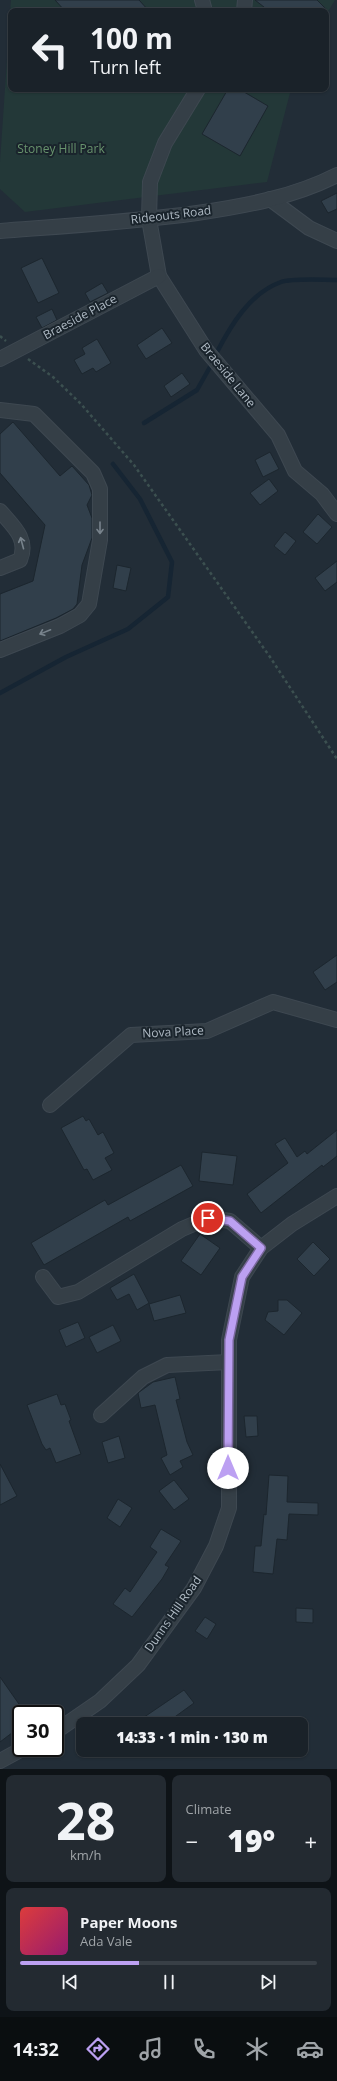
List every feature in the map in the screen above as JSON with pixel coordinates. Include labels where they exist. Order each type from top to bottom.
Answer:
[{"type":"street","name":"Braeside Lane","points":[[196,92],[165,143],[150,182],[149,219],[159,276],[206,350],[278,435],[295,471],[322,494],[337,514]]},
{"type":"street","name":"Rideouts Road","points":[[0,230],[149,219],[248,205],[315,186],[337,175]]},
{"type":"street","points":[[270,199],[309,228],[337,241]]},
{"type":"street","name":"Braeside Place","points":[[0,359],[159,276]]},
{"type":"street","points":[[0,410],[34,414],[93,473],[100,489],[100,540],[89,604],[80,615],[60,626],[0,650]]},
{"type":"street","points":[[0,511],[23,540],[24,550],[20,560],[0,568]]},
{"type":"street","name":"Nova Place","points":[[50,1105],[131,1035],[207,1032],[273,1002],[337,1020]]},
{"type":"street","name":"Dunns Hill Road","points":[[64,1726],[100,1701],[138,1665],[194,1588],[216,1546],[228,1508],[229,1340],[242,1277],[261,1248],[292,1224],[337,1196]]},
{"type":"street","points":[[43,1277],[58,1297],[78,1292],[182,1229],[208,1218],[230,1221],[261,1248]]},
{"type":"street","points":[[100,1415],[143,1377],[167,1365],[229,1362]]},
{"type":"street","points":[[0,1760],[12,1754]]},
{"type":"path","points":[[0,336],[16,350],[53,377],[82,404],[134,465],[270,657],[337,759]]},
{"type":"green space","name":"Stoney Hill Park","points":[[11,0],[335,0],[329,10],[329,8],[10,8]]},
{"type":"green space","name":"Stoney Hill Park","points":[[8,44],[8,92],[290,92],[267,182],[25,212],[0,189],[0,162]]},
{"type":"building","points":[[55,0],[139,0],[146,8],[62,8]]},
{"type":"building","points":[[255,0],[317,0],[325,8],[265,8]]},
{"type":"building","points":[[226,92],[244,92],[268,106],[240,156],[202,134]]},
{"type":"building","points":[[337,193],[337,209],[328,213],[321,201]]},
{"type":"building","points":[[42,258],[59,293],[38,303],[21,268]]},
{"type":"building","points":[[102,283],[108,293],[90,302],[85,293]]},
{"type":"building","points":[[52,309],[57,320],[42,328],[36,317]]},
{"type":"building","points":[[162,328],[172,343],[146,359],[137,345]]},
{"type":"building","points":[[97,339],[111,363],[96,372],[93,368],[82,374],[74,360],[85,354],[82,348]]},
{"type":"building","points":[[182,373],[190,384],[171,397],[164,386]]},
{"type":"building","points":[[13,422],[60,476],[72,466],[89,485],[92,495],[87,505],[92,518],[92,538],[82,565],[77,604],[73,609],[56,618],[0,641],[0,594],[33,581],[45,525],[0,473],[0,434]]},
{"type":"building","points":[[270,452],[279,469],[263,477],[255,460]]},
{"type":"building","points":[[269,479],[278,491],[260,505],[250,493]]},
{"type":"building","points":[[318,514],[332,527],[317,544],[303,532]]},
{"type":"building","points":[[285,532],[296,541],[285,555],[274,546]]},
{"type":"building","points":[[337,561],[337,582],[325,591],[315,578]]},
{"type":"building","points":[[117,565],[131,568],[126,591],[113,588]]},
{"type":"building","points":[[337,955],[337,982],[325,990],[313,972]]},
{"type":"building","points":[[83,1116],[86,1121],[89,1119],[98,1135],[103,1132],[114,1153],[105,1158],[112,1170],[93,1180],[87,1169],[84,1170],[61,1128]]},
{"type":"building","points":[[337,1130],[337,1156],[323,1167],[322,1165],[261,1213],[247,1194],[288,1163],[275,1144],[285,1138],[297,1157],[305,1151],[307,1154]]},
{"type":"building","points":[[202,1152],[237,1156],[233,1185],[199,1181]]},
{"type":"building","points":[[181,1165],[193,1186],[130,1221],[128,1217],[44,1265],[31,1243],[105,1200],[108,1205]]},
{"type":"building","points":[[200,1234],[220,1248],[201,1275],[181,1261]]},
{"type":"building","points":[[313,1242],[330,1259],[314,1276],[297,1259]]},
{"type":"building","points":[[134,1274],[149,1303],[137,1310],[129,1294],[117,1300],[110,1288]]},
{"type":"building","points":[[180,1295],[186,1313],[154,1321],[149,1304]]},
{"type":"building","points":[[278,1300],[287,1300],[302,1313],[284,1335],[265,1320],[268,1312],[278,1311]]},
{"type":"building","points":[[78,1322],[85,1338],[66,1347],[59,1330]]},
{"type":"building","points":[[113,1325],[121,1341],[97,1353],[89,1337]]},
{"type":"building","points":[[175,1377],[180,1399],[176,1400],[187,1442],[193,1455],[180,1461],[183,1467],[170,1475],[161,1458],[167,1455],[155,1405],[141,1408],[138,1393],[153,1382]]},
{"type":"building","points":[[57,1394],[61,1405],[65,1404],[71,1420],[69,1421],[81,1454],[56,1463],[50,1448],[46,1450],[42,1444],[27,1405]]},
{"type":"building","points":[[244,1416],[257,1416],[258,1436],[246,1437]]},
{"type":"building","points":[[119,1436],[125,1458],[108,1463],[102,1442]]},
{"type":"building","points":[[0,1464],[17,1496],[0,1505]]},
{"type":"building","points":[[269,1475],[288,1476],[287,1502],[318,1503],[318,1515],[289,1514],[287,1540],[277,1539],[273,1574],[253,1572],[255,1546],[261,1546],[264,1514],[266,1515]]},
{"type":"building","points":[[174,1480],[189,1499],[174,1510],[159,1491]]},
{"type":"building","points":[[118,1499],[132,1508],[120,1527],[107,1518]]},
{"type":"building","points":[[161,1529],[181,1541],[165,1565],[169,1567],[162,1579],[132,1617],[113,1604],[125,1588],[130,1592],[157,1552],[150,1547]]},
{"type":"building","points":[[296,1608],[313,1609],[313,1623],[296,1622]]},
{"type":"building","points":[[205,1617],[216,1624],[207,1639],[195,1631]]},
{"type":"building","points":[[0,1677],[20,1705],[12,1705],[12,1733],[0,1742]]},
{"type":"building","points":[[184,1690],[194,1703],[175,1717],[144,1717]]},
{"type":"waterway","points":[[217,352],[235,321],[243,311],[251,302],[270,287],[281,282],[293,280],[337,280]]},
{"type":"waterway","points":[[144,423],[197,390],[210,367]]},
{"type":"waterway","points":[[0,693],[66,657],[128,629],[168,597],[172,562],[140,499],[113,464]]},
{"type":"route","points":[[208,1218],[230,1221],[261,1248],[242,1277],[229,1340],[228,1468]]}]
